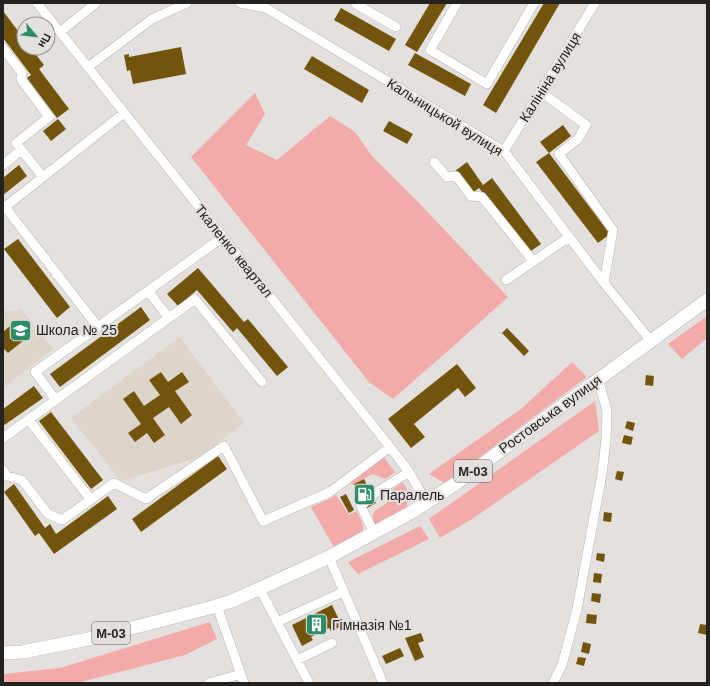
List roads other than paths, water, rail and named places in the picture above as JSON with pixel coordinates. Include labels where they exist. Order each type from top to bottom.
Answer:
[{"type":"highway","name":"Ростовська вулиця","points":[[217,606],[260,589],[329,557],[412,512],[458,482],[707,300]]},
{"type":"highway","name":"М-03","points":[[3,654],[22,652],[92,638],[217,606]]},
{"type":"street","name":"Ткаленко квартал","points":[[36,3],[390,447],[409,472],[426,502]]},
{"type":"street","points":[[60,32],[96,3]]},
{"type":"street","points":[[88,67],[152,19],[187,3]]},
{"type":"street","name":"Кальницькой вулиця","points":[[240,3],[266,8],[504,151],[569,237],[651,341]]},
{"type":"street","points":[[357,3],[356,4],[396,27]]},
{"type":"street","points":[[457,3],[430,50],[487,84],[534,3]]},
{"type":"street","name":"Калініна вулиця","points":[[504,151],[595,3]]},
{"type":"street","points":[[3,48],[22,73],[21,79],[49,117],[16,143],[43,177]]},
{"type":"street","points":[[541,92],[586,125],[578,139],[558,154],[614,230],[604,282]]},
{"type":"street","points":[[98,327],[5,207],[124,113]]},
{"type":"street","points":[[3,165],[22,150]]},
{"type":"street","points":[[434,162],[447,177],[456,176],[471,196],[482,197],[533,261]]},
{"type":"street","points":[[56,400],[35,372],[223,237]]},
{"type":"street","points":[[506,280],[569,237]]},
{"type":"street","points":[[148,291],[169,318]]},
{"type":"street","points":[[3,438],[195,299],[262,382]]},
{"type":"street","points":[[553,683],[562,665],[577,609],[602,474],[606,440],[607,411],[598,379]]},
{"type":"street","points":[[29,420],[91,500]]},
{"type":"street","points":[[3,470],[7,476],[22,480],[48,514],[62,520],[114,484],[146,499],[224,446],[263,521],[330,492],[390,447]]},
{"type":"street","points":[[374,533],[361,506],[375,493],[409,472]]},
{"type":"street","points":[[329,557],[383,683]]},
{"type":"street","points":[[260,589],[309,683]]},
{"type":"street","points":[[277,622],[343,592]]},
{"type":"street","points":[[209,683],[243,679],[217,606]]},
{"type":"street","points":[[297,660],[332,643]]},
{"type":"place","name":"Школа № 25","points":[[20,330]]},
{"type":"place","name":"Паралель","points":[[365,495]]},
{"type":"place","name":"Гімназія №1","points":[[317,625]]}]
